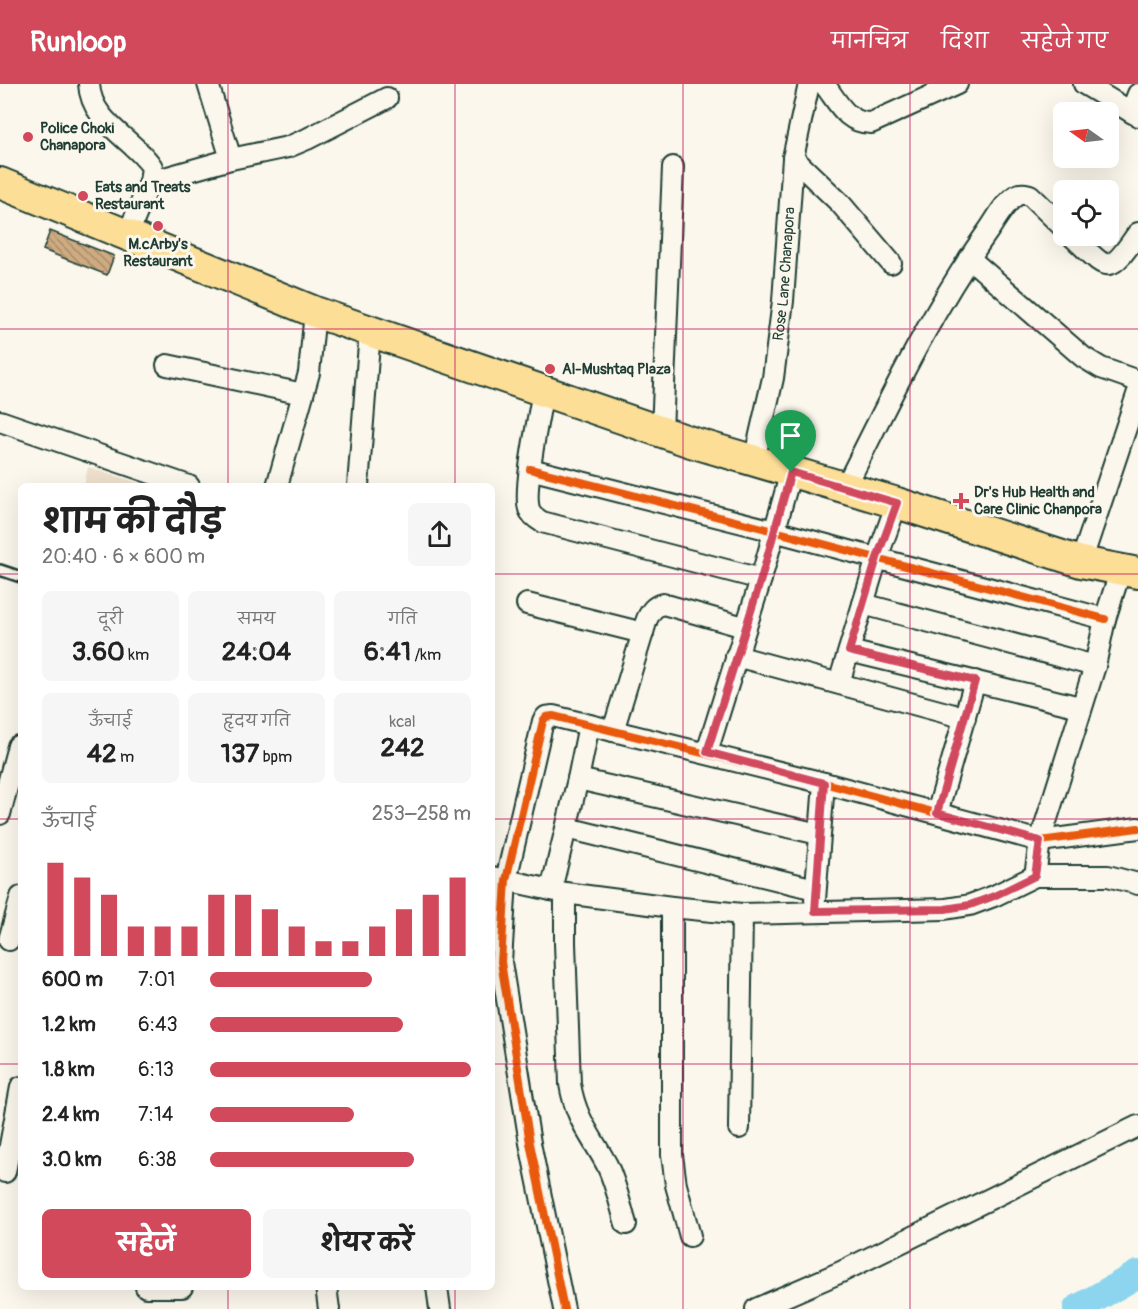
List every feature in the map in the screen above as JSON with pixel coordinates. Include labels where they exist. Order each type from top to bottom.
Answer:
[{"type":"main road","points":[[0,183],[315,312],[662,432],[897,503],[1081,562],[1130,571]]},
{"type":"street","points":[[88,84],[91,101],[98,113],[142,154],[152,167],[150,182],[127,236]]},
{"type":"street","points":[[208,84],[231,159]]},
{"type":"street","name":"Rose Lane Chanapora","points":[[754,461],[773,378],[783,301],[793,158],[809,84]]},
{"type":"street","points":[[824,84],[850,119],[861,123],[871,123],[957,84]]},
{"type":"street","points":[[1084,84],[1136,108]]},
{"type":"street","points":[[150,182],[231,159],[288,147],[387,98]]},
{"type":"street","points":[[793,158],[840,203],[891,263]]},
{"type":"street","points":[[662,432],[674,167]]},
{"type":"street","points":[[845,488],[902,373],[969,258],[1007,204],[1017,195],[1023,193],[1030,195],[1053,217]]},
{"type":"street","points":[[1082,246],[1102,264],[1109,265],[1121,258],[1138,233]]},
{"type":"street","points":[[969,258],[1083,357],[1101,368],[1138,381]]},
{"type":"street","points":[[278,483],[309,373],[315,312]]},
{"type":"street","points":[[358,483],[370,331]]},
{"type":"street","points":[[167,365],[303,394]]},
{"type":"street","points":[[543,391],[530,469],[530,510],[534,516],[542,522],[761,579]]},
{"type":"street","points":[[1081,562],[1138,392]]},
{"type":"street","points":[[0,421],[180,483]]},
{"type":"street","points":[[530,469],[877,558],[1105,620]]},
{"type":"street","points":[[707,752],[744,627],[761,579],[791,472]]},
{"type":"street","points":[[839,683],[877,558],[897,503]]},
{"type":"street","points":[[1035,876],[1040,841],[1080,707],[1095,666],[1105,620],[1130,571]]},
{"type":"street","points":[[528,604],[643,633]]},
{"type":"street","points":[[613,731],[650,611],[657,605],[663,604],[744,627]]},
{"type":"street","points":[[863,604],[1095,666]]},
{"type":"street","points":[[849,651],[1080,707]]},
{"type":"street","points":[[735,656],[965,718]]},
{"type":"street","points":[[937,813],[975,681]]},
{"type":"street","points":[[564,1309],[528,1133],[501,962],[499,878],[546,717],[553,716],[707,752],[1040,841],[1138,828]]},
{"type":"street","points":[[590,725],[567,828],[558,891],[566,979],[570,1084],[574,1106],[607,1166],[626,1224]]},
{"type":"street","points":[[0,814],[13,745]]},
{"type":"street","points":[[578,779],[819,834]]},
{"type":"street","points":[[815,911],[824,783]]},
{"type":"street","points":[[567,828],[815,889]]},
{"type":"street","points":[[499,878],[558,891],[742,914],[945,909],[994,896],[1035,876],[1108,876],[1138,884]]},
{"type":"street","points":[[672,907],[672,1155],[676,1185],[690,1236]]},
{"type":"street","points":[[10,940],[18,909]]},
{"type":"street","points":[[739,1128],[742,914]]},
{"type":"street","points":[[9,1172],[18,1108]]},
{"type":"street","points":[[756,1309],[841,1272],[1138,1126]]},
{"type":"street","points":[[326,1290],[329,1309]]},
{"type":"street","points":[[437,1290],[440,1309]]},
{"type":"lane","points":[[0,570],[18,576]]},
{"type":"shaded area","points":[[88,467],[139,483],[85,483]]},
{"type":"building","points":[[50,231],[114,256],[107,275],[43,250]]},
{"type":"waterway","points":[[1077,1309],[1138,1274]]},
{"type":"cycle path","points":[[530,469],[1105,619]]},
{"type":"cycle path","points":[[564,1309],[530,1143],[501,962],[506,880],[543,721],[546,717],[553,716],[824,783],[1040,841],[1138,828]]},
{"type":"place","name":"Police Choki Chanapora","points":[[28,137]]},
{"type":"place","name":"Eats and Treats Restaurant","points":[[83,196]]},
{"type":"place","name":"M.cArby's Restaurant","points":[[158,226]]},
{"type":"place","name":"Al-Mushtaq Plaza","points":[[550,369]]},
{"type":"place","name":"Dr's Hub Health and Care Clinic Chanpora","points":[[961,501]]},
{"type":"route","points":[[791,472],[897,503],[877,558],[849,651],[975,681],[937,813],[1040,841],[1035,876],[970,905],[945,909],[815,911],[824,783],[707,752],[744,627],[761,579],[791,472]]}]
